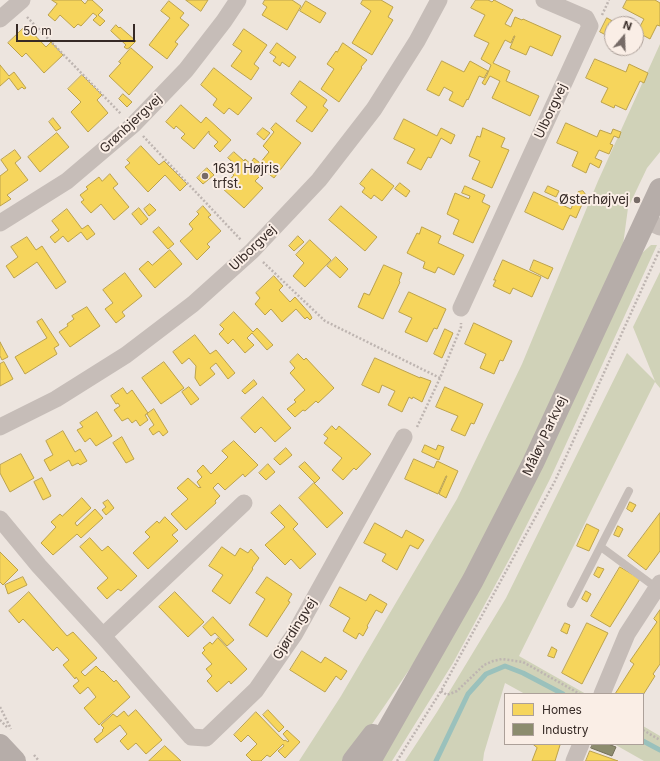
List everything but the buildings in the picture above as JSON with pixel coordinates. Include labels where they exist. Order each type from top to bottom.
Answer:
[{"type":"street","name":"Grønbjergvej","points":[[0,223],[67,181],[132,125],[186,70],[224,21],[238,0]]},
{"type":"street","name":"Ulborgvej","points":[[0,427],[56,399],[126,355],[193,304],[252,251],[319,180],[374,109],[417,41],[439,0]]},
{"type":"street","name":"Ulborgvej","points":[[461,308],[590,26],[586,18],[544,0]]},
{"type":"street","points":[[0,19],[19,3]]},
{"type":"street","name":"Måløv Parkvej","points":[[370,761],[473,580],[533,463],[653,223],[660,189]]},
{"type":"street","name":"Gjørdingvej","points":[[0,519],[39,566],[104,636],[191,737],[206,738],[256,690],[294,635],[404,437]]},
{"type":"street","points":[[104,636],[244,503]]},
{"type":"street","points":[[602,693],[627,634],[659,587]]},
{"type":"street","name":"Måløv Parkvej","points":[[353,761],[417,677]]},
{"type":"street","points":[[7,740],[15,761]]},
{"type":"street","points":[[574,761],[581,745]]},
{"type":"lane","points":[[571,604],[629,491]]},
{"type":"lane","points":[[601,547],[659,587]]},
{"type":"path","points":[[19,3],[252,251],[325,321],[440,378]]},
{"type":"path","points":[[397,761],[441,691],[555,481],[660,249]]},
{"type":"path","points":[[404,437],[416,428],[440,378],[461,327],[461,308]]},
{"type":"path","points":[[441,691],[447,695],[457,691],[484,665],[502,659],[523,662],[578,693]]},
{"type":"path","points":[[0,707],[7,740]]},
{"type":"path","points":[[644,731],[660,740]]},
{"type":"green space","points":[[660,44],[660,152],[647,168],[628,208],[623,245],[541,425],[470,568],[420,654],[370,727],[344,761],[299,761],[341,696],[457,499],[522,364],[598,181]]},
{"type":"green space","points":[[651,245],[657,245],[550,479],[511,556],[453,663],[392,761],[377,761],[642,253]]},
{"type":"green space","points":[[660,272],[660,388],[655,382],[519,656],[584,693],[523,693],[505,683],[484,753],[483,761],[405,761],[437,712],[506,598],[627,353],[655,381],[633,327]]},
{"type":"green space","points":[[644,727],[660,736],[660,761],[644,761],[616,745],[644,745]]},
{"type":"waterway","points":[[436,761],[468,694],[486,674],[505,666],[523,673],[561,693]]},
{"type":"waterway","points":[[644,742],[660,750]]},
{"type":"place","name":"1631 Højris trfst.","points":[[205,176]]},
{"type":"place","name":"Østerhøjvej","points":[[637,200]]}]
